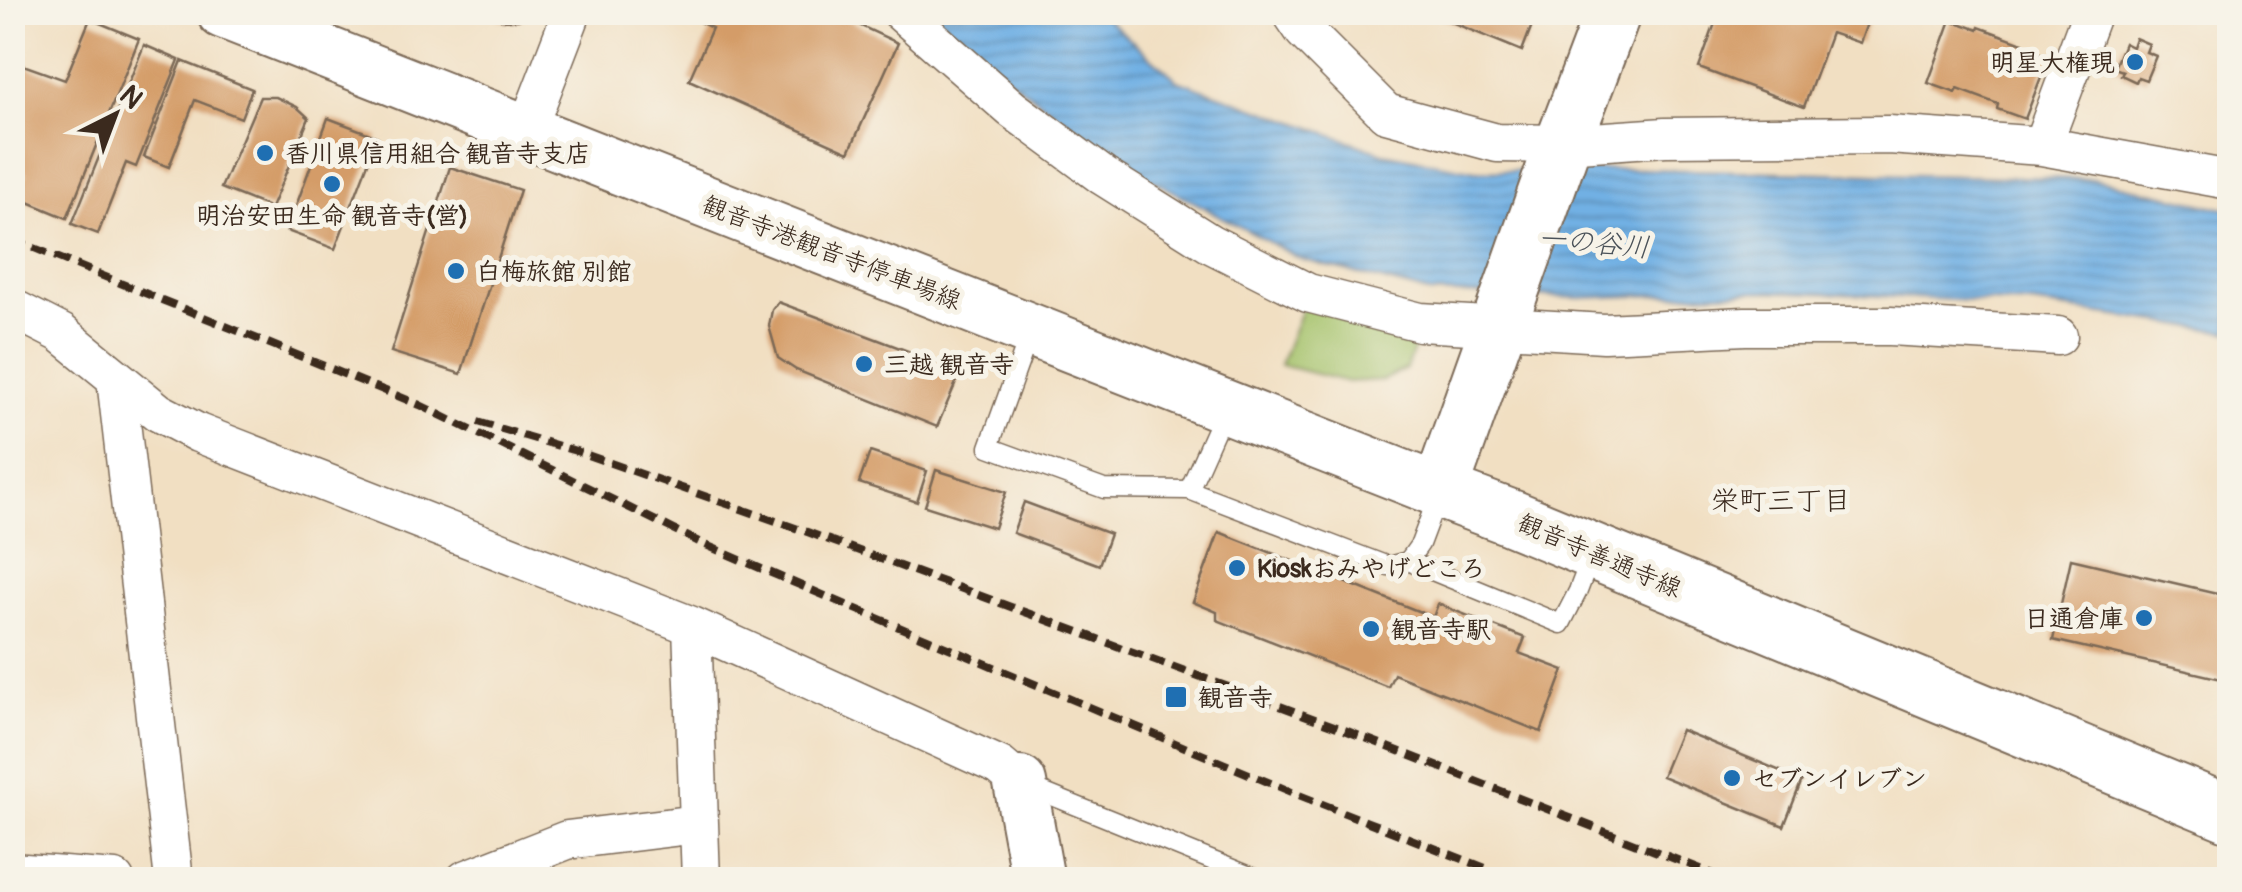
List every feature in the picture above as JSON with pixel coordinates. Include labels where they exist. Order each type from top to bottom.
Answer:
[{"type":"main road","name":"観音寺港観音寺停車場線","points":[[223,12],[1440,491]]},
{"type":"main road","points":[[1440,491],[1613,12]]},
{"type":"main road","name":"観音寺善通寺線","points":[[1440,491],[2230,814]]},
{"type":"main road","points":[[1020,783],[1038,880]]},
{"type":"street","points":[[526,132],[572,12]]},
{"type":"street","points":[[901,12],[1012,109],[1104,176],[1211,244],[1308,293],[1420,322],[1604,332],[1745,326],[1890,326],[2058,336]]},
{"type":"street","points":[[1291,12],[1386,114],[1498,144],[1665,137],[1889,136],[2042,146],[2230,180]]},
{"type":"street","points":[[2042,146],[2092,12]]},
{"type":"street","points":[[12,308],[60,333],[158,412],[198,433],[692,626],[1000,766],[1020,783]]},
{"type":"street","points":[[116,379],[174,880]]},
{"type":"street","points":[[692,626],[701,880]]},
{"type":"street","points":[[465,880],[567,840],[698,824]]},
{"type":"street","points":[[12,872],[116,880]]},
{"type":"lane","points":[[1031,330],[989,447],[1104,489],[1189,490],[1388,566],[1408,560],[1420,544],[1440,491]]},
{"type":"lane","points":[[1189,490],[1226,407]]},
{"type":"lane","points":[[1408,560],[1562,624],[1592,552]]},
{"type":"lane","points":[[1020,783],[1260,880]]},
{"type":"green space","points":[[1304,303],[1418,336],[1406,369],[1383,380],[1348,382],[1280,365]]},
{"type":"water","name":"一の谷川","points":[[931,13],[1100,13],[1177,80],[1383,153],[1475,171],[1639,169],[2094,179],[2229,210],[2229,332],[2032,304],[1843,294],[1762,291],[1581,298],[1429,293],[1301,259],[1128,167],[999,71]]},
{"type":"building","points":[[488,12],[536,13],[518,20],[502,20]]},
{"type":"building","points":[[701,12],[831,12],[898,43],[849,152],[689,80],[712,28],[697,21]]},
{"type":"building","points":[[1427,12],[1537,12],[1522,51]]},
{"type":"building","points":[[1719,12],[1871,12],[1860,43],[1831,33],[1804,107],[1699,68]]},
{"type":"building","points":[[90,19],[139,39],[67,218],[16,197],[26,173],[12,169],[12,61],[65,80]]},
{"type":"building","points":[[1951,20],[2023,43],[2022,47],[2049,56],[2025,119],[1958,89],[1956,93],[1928,83]]},
{"type":"building","name":"明星大権現","points":[[2135,38],[2149,44],[2146,52],[2156,56],[2146,80],[2138,77],[2136,82],[2114,68],[2124,43],[2132,47]]},
{"type":"building","points":[[144,45],[179,60],[136,167],[126,163],[98,234],[72,224]]},
{"type":"building","points":[[182,61],[252,89],[241,118],[195,100],[169,167],[144,157]]},
{"type":"building","name":"香川県信用組合 観音寺支店","points":[[260,97],[276,97],[309,118],[271,208],[221,188]]},
{"type":"building","name":"明治安田生命 観音寺(営)","points":[[328,118],[378,137],[335,249],[287,231]]},
{"type":"building","name":"白梅旅館 別館","points":[[450,167],[520,190],[461,374],[391,352]]},
{"type":"building","name":"三越 観音寺","points":[[778,302],[961,371],[937,427],[796,370],[778,358],[769,326]]},
{"type":"building","points":[[870,452],[927,471],[917,502],[859,483]]},
{"type":"building","points":[[936,470],[1006,492],[994,528],[925,506]]},
{"type":"building","points":[[1024,502],[1110,534],[1099,565],[1013,533]]},
{"type":"building","name":"観音寺駅","points":[[1219,532],[1433,617],[1438,604],[1525,638],[1519,653],[1564,670],[1541,732],[1394,674],[1388,687],[1217,620],[1217,612],[1193,602]]},
{"type":"building","name":"日通倉庫","points":[[2071,559],[2230,596],[2230,681],[2053,640]]},
{"type":"building","name":"セブンイレブン","points":[[1681,730],[1802,780],[1784,826],[1662,776]]},
{"type":"railway","points":[[12,239],[420,405],[701,543],[844,604],[1299,795],[1516,880]]},
{"type":"railway","points":[[478,422],[576,451],[810,533],[1337,727],[1729,880]]},
{"type":"place","name":"明星大権現","points":[[2135,62]]},
{"type":"place","name":"香川県信用組合 観音寺支店","points":[[265,153]]},
{"type":"place","name":"明治安田生命 観音寺(営)","points":[[332,184]]},
{"type":"place","name":"白梅旅館 別館","points":[[456,271]]},
{"type":"place","name":"三越 観音寺","points":[[864,364]]},
{"type":"place","name":"Kioskおみやげどころ","points":[[1237,568]]},
{"type":"place","name":"日通倉庫","points":[[2144,618]]},
{"type":"place","name":"観音寺駅","points":[[1371,629]]},
{"type":"place","name":"観音寺","points":[[1176,697]]},
{"type":"place","name":"セブンイレブン","points":[[1732,778]]},
{"type":"district","name":"栄町三丁目","points":[[1781,500]]}]
